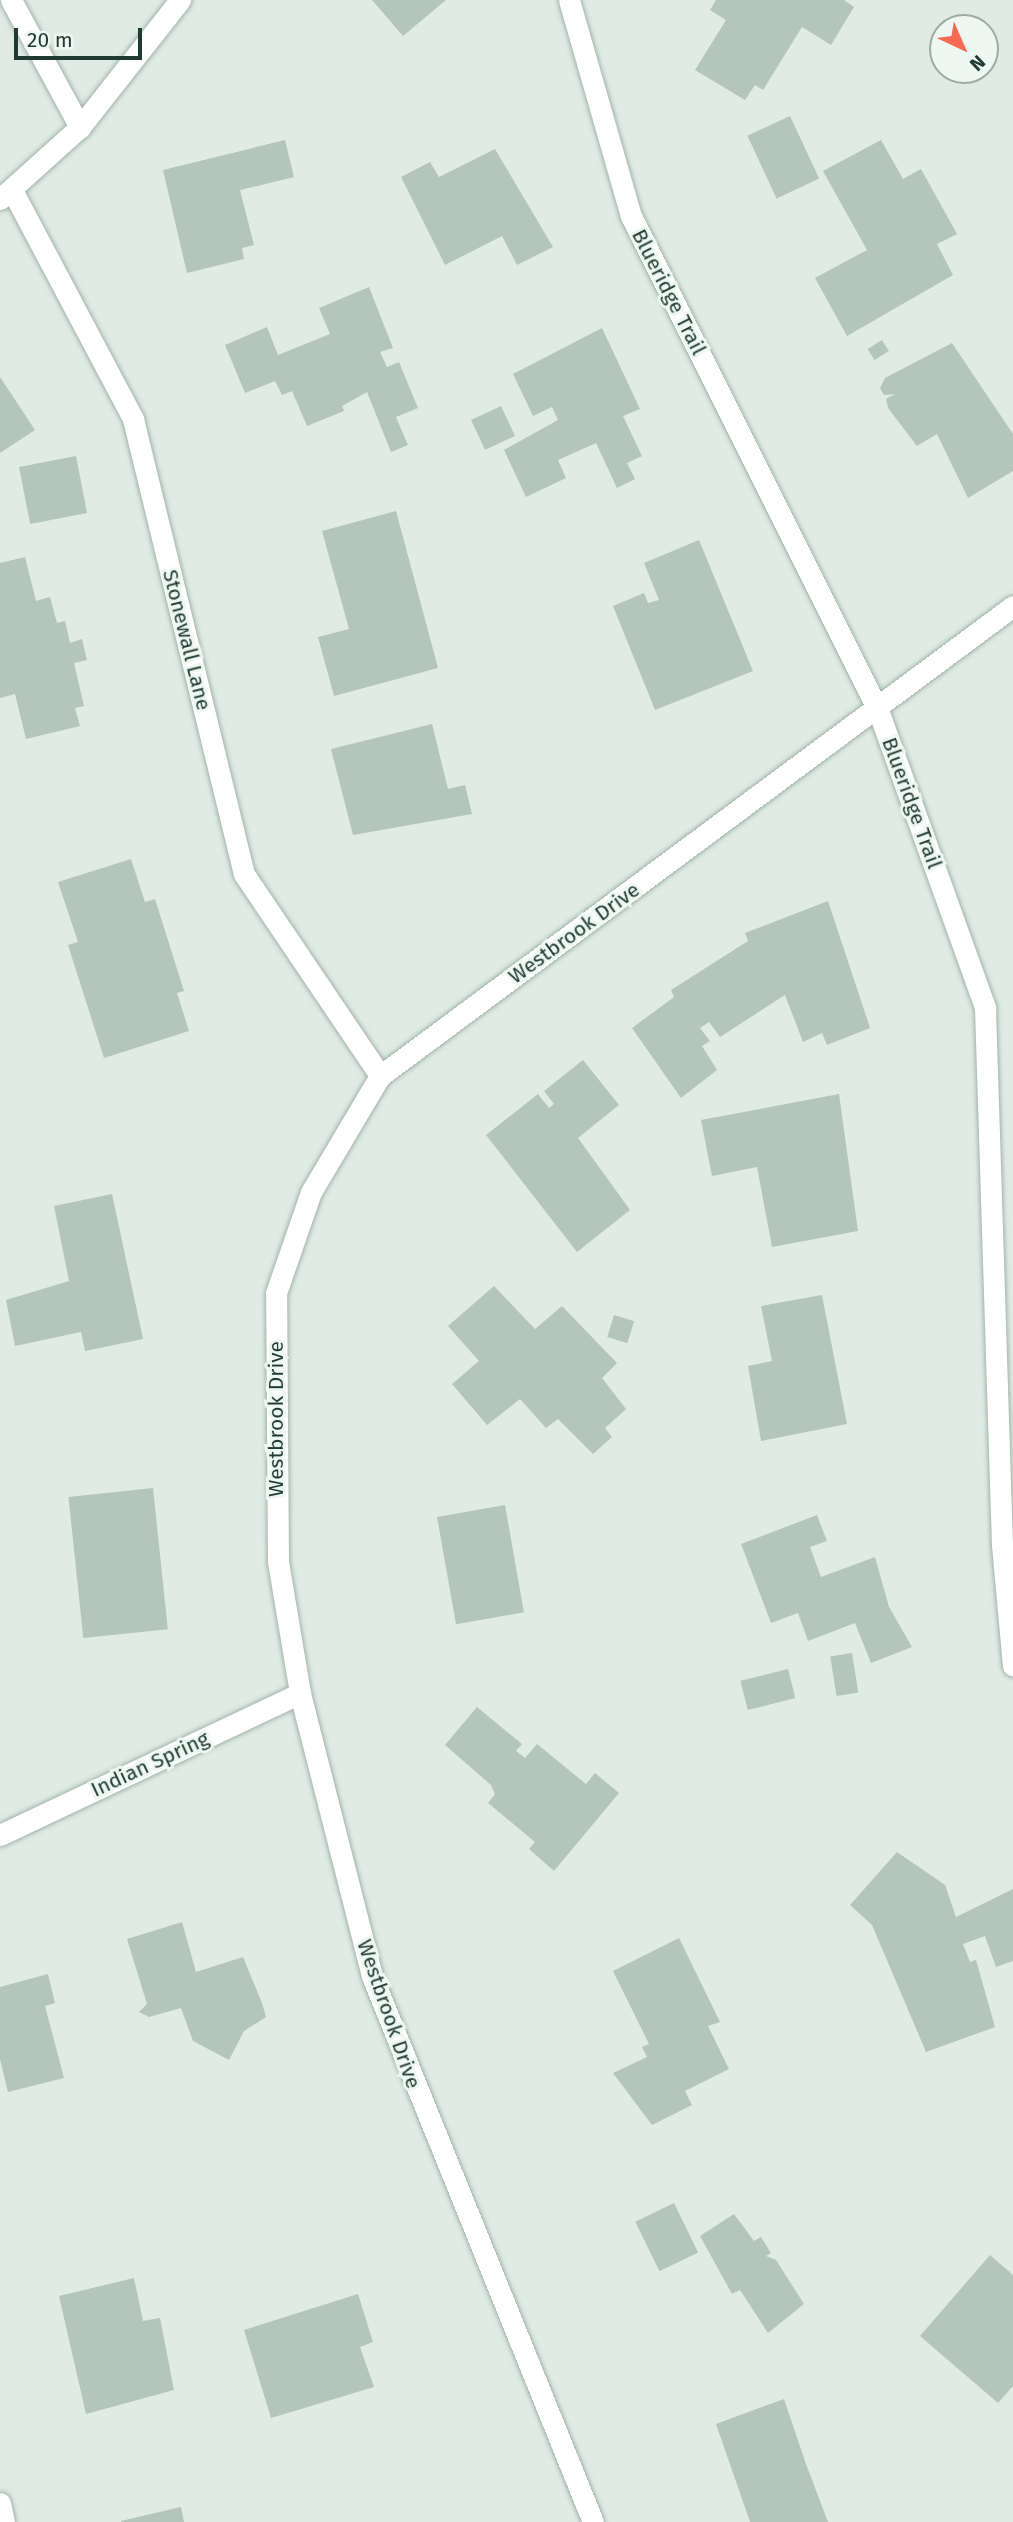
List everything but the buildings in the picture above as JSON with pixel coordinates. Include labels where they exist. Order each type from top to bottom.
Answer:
[{"type":"street","points":[[11,0],[80,127]]},
{"type":"street","points":[[6,195],[80,127],[180,0]]},
{"type":"street","name":"Blueridge Trail","points":[[569,0],[631,216],[878,710],[985,1008],[1002,1545],[1013,1667]]},
{"type":"street","name":"Stonewall Lane","points":[[6,195],[133,419],[244,874],[380,1076]]},
{"type":"street","name":"Westbrook Drive","points":[[593,2522],[372,1976],[300,1693],[278,1562],[276,1293],[311,1192],[380,1076],[878,710],[1013,607]]},
{"type":"street","name":"Indian Spring","points":[[0,1835],[300,1693]]},
{"type":"street","points":[[0,2503],[4,2522]]}]
